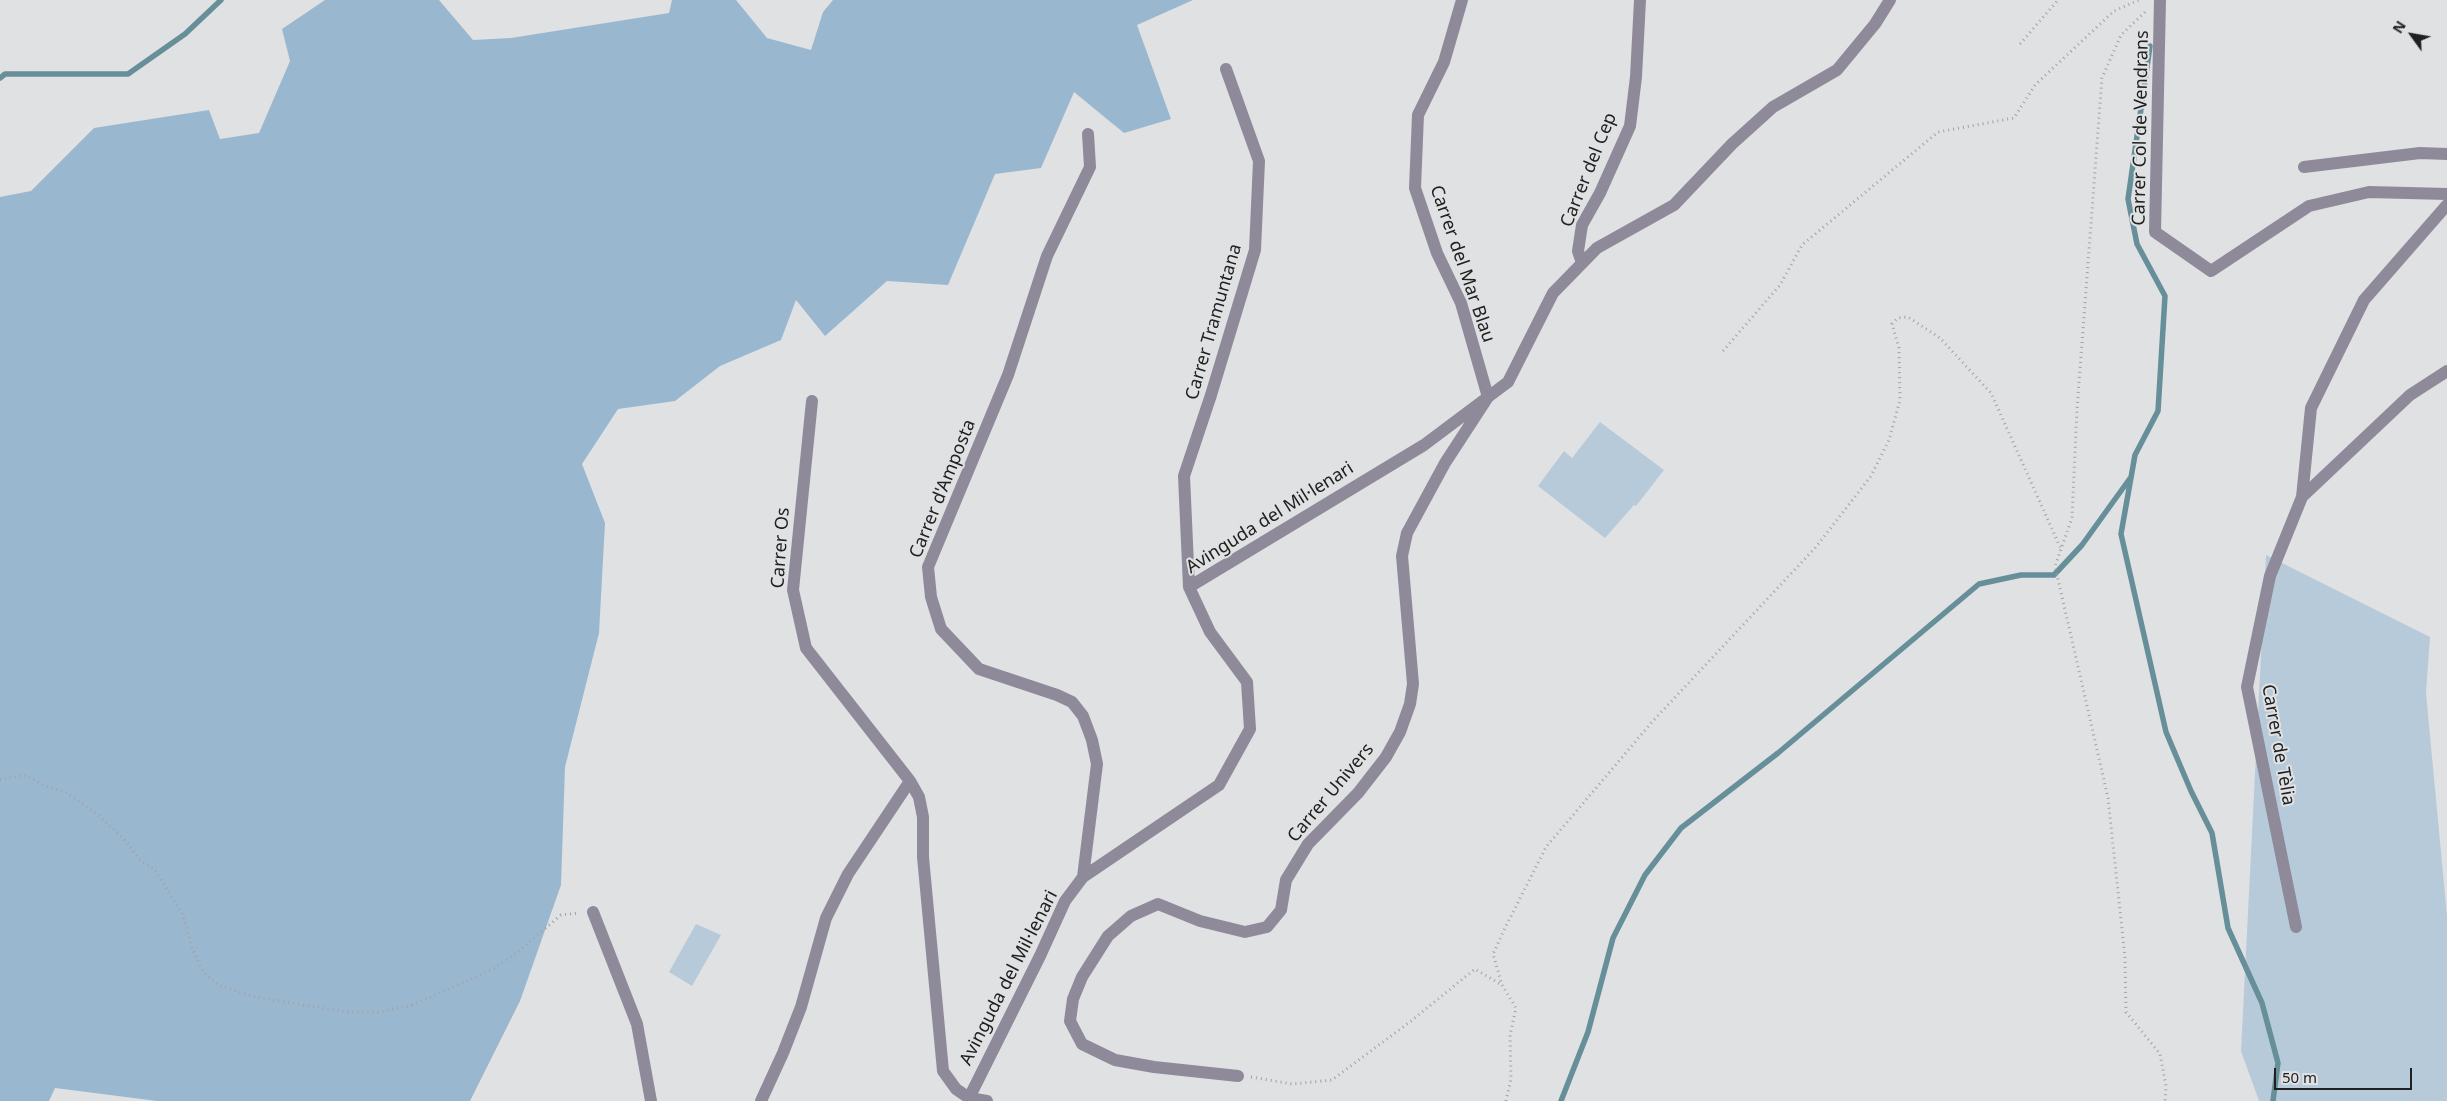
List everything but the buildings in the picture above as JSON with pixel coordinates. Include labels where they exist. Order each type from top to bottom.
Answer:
[{"type":"street","name":"Carrer del Mar Blau","points":[[1462,0],[1444,62],[1418,115],[1415,188],[1437,253],[1461,303],[1488,396]]},
{"type":"street","name":"Carrer del Cep","points":[[1582,263],[1578,251],[1582,225],[1600,193],[1630,126],[1640,0]]},
{"type":"street","name":"Avinguda del Mil·lenari","points":[[910,781],[919,798],[923,817],[923,857],[943,1071],[956,1089],[969,1098],[1040,956],[1065,901],[1083,877],[1219,785],[1250,729],[1247,682],[1210,632],[1189,587],[1424,445],[1508,382],[1553,293],[1597,248],[1674,205],[1732,144],[1773,107],[1837,70],[1875,24],[1890,0]]},
{"type":"street","name":"Carrer Col de Vendrans","points":[[2155,4],[2155,232],[2210,270],[2309,206],[2369,192],[2447,194]]},
{"type":"street","name":"Carrer Tramuntana","points":[[1189,587],[1184,476],[1255,250],[1259,161],[1226,69]]},
{"type":"street","name":"Carrer d'Amposta","points":[[1083,877],[1097,764],[1092,740],[1083,716],[1072,702],[1057,695],[979,669],[941,629],[931,597],[928,567],[1008,375],[1047,256],[1090,167],[1088,134]]},
{"type":"street","points":[[2304,167],[2420,153],[2447,154]]},
{"type":"street","points":[[2302,497],[2311,408],[2364,300],[2447,205]]},
{"type":"street","name":"Carrer de Tèlia","points":[[2296,927],[2247,687],[2270,576],[2302,497],[2410,395],[2447,371]]},
{"type":"street","name":"Carrer Univers","points":[[1238,1076],[1154,1067],[1115,1060],[1082,1044],[1070,1021],[1073,999],[1082,977],[1108,936],[1131,916],[1158,904],[1200,921],[1245,932],[1267,927],[1281,910],[1286,880],[1294,864],[1308,844],[1364,786],[1386,757],[1400,732],[1410,704],[1413,684],[1402,556],[1407,533],[1445,463],[1488,396]]},
{"type":"street","name":"Carrer Os","points":[[812,401],[793,590],[806,648],[910,781]]},
{"type":"street","points":[[761,1101],[801,1007],[826,918],[848,874],[910,781]]},
{"type":"street","points":[[593,912],[637,1024],[651,1101]]},
{"type":"street","points":[[969,1098],[987,1101]]},
{"type":"path","points":[[2020,44],[2058,0]]},
{"type":"path","points":[[1723,350],[1780,285],[1802,245],[1938,132],[2014,118],[2036,85],[2114,11],[2139,0]]},
{"type":"path","points":[[2155,4],[2120,35],[2102,78],[2077,399],[2072,518],[2054,566],[2108,798],[2125,957],[2126,1012],[2160,1054],[2166,1086],[2165,1101]]},
{"type":"path","points":[[1506,1101],[1511,1078],[1510,1035],[1516,1008],[1502,985],[1494,954],[1546,847],[1652,722],[1816,547],[1871,476],[1889,440],[1900,400],[1899,348],[1892,324],[1898,318],[1908,317],[1940,338],[1991,393],[2060,548]]},
{"type":"path","points":[[0,780],[24,775],[44,786],[67,793],[98,815],[122,837],[140,860],[155,870],[183,915],[192,948],[204,972],[220,986],[255,997],[347,1012],[379,1012],[413,1005],[493,968],[519,951],[561,915],[593,912]]},
{"type":"path","points":[[1238,1076],[1292,1084],[1332,1080],[1411,1021],[1475,969],[1502,985]]},
{"type":"shaded area","points":[[325,0],[439,0],[473,40],[511,38],[669,13],[672,0],[736,0],[767,38],[811,50],[823,12],[833,0],[1193,0],[1137,25],[1171,119],[1124,133],[1074,92],[1041,168],[995,174],[948,285],[887,281],[825,336],[796,300],[781,340],[720,366],[675,401],[618,409],[582,464],[605,523],[599,633],[565,767],[561,885],[520,1001],[470,1101],[157,1101],[55,1088],[49,1101],[0,1101],[0,197],[31,191],[94,128],[209,110],[220,139],[259,133],[290,61],[282,29]]},
{"type":"shaded area","points":[[1600,422],[1664,470],[1636,506],[1634,505],[1605,538],[1538,486],[1564,451],[1572,458]]},
{"type":"shaded area","points":[[2266,555],[2430,637],[2426,693],[2447,916],[2447,1101],[2259,1101],[2241,1051]]},
{"type":"shaded area","points":[[696,924],[721,935],[692,986],[669,972]]},
{"type":"waterway","points":[[0,78],[5,74],[128,74],[185,34],[221,0]]},
{"type":"waterway","points":[[2150,46],[2128,199],[2137,244],[2165,296],[2158,411],[2135,455],[2121,534],[2166,732],[2191,791],[2212,833],[2228,928],[2262,1003],[2278,1063],[2273,1101]]},
{"type":"waterway","points":[[1561,1101],[1588,1032],[1613,938],[1645,875],[1681,828],[1778,753],[1979,584],[2021,575],[2054,575],[2082,545],[2131,477]]}]
